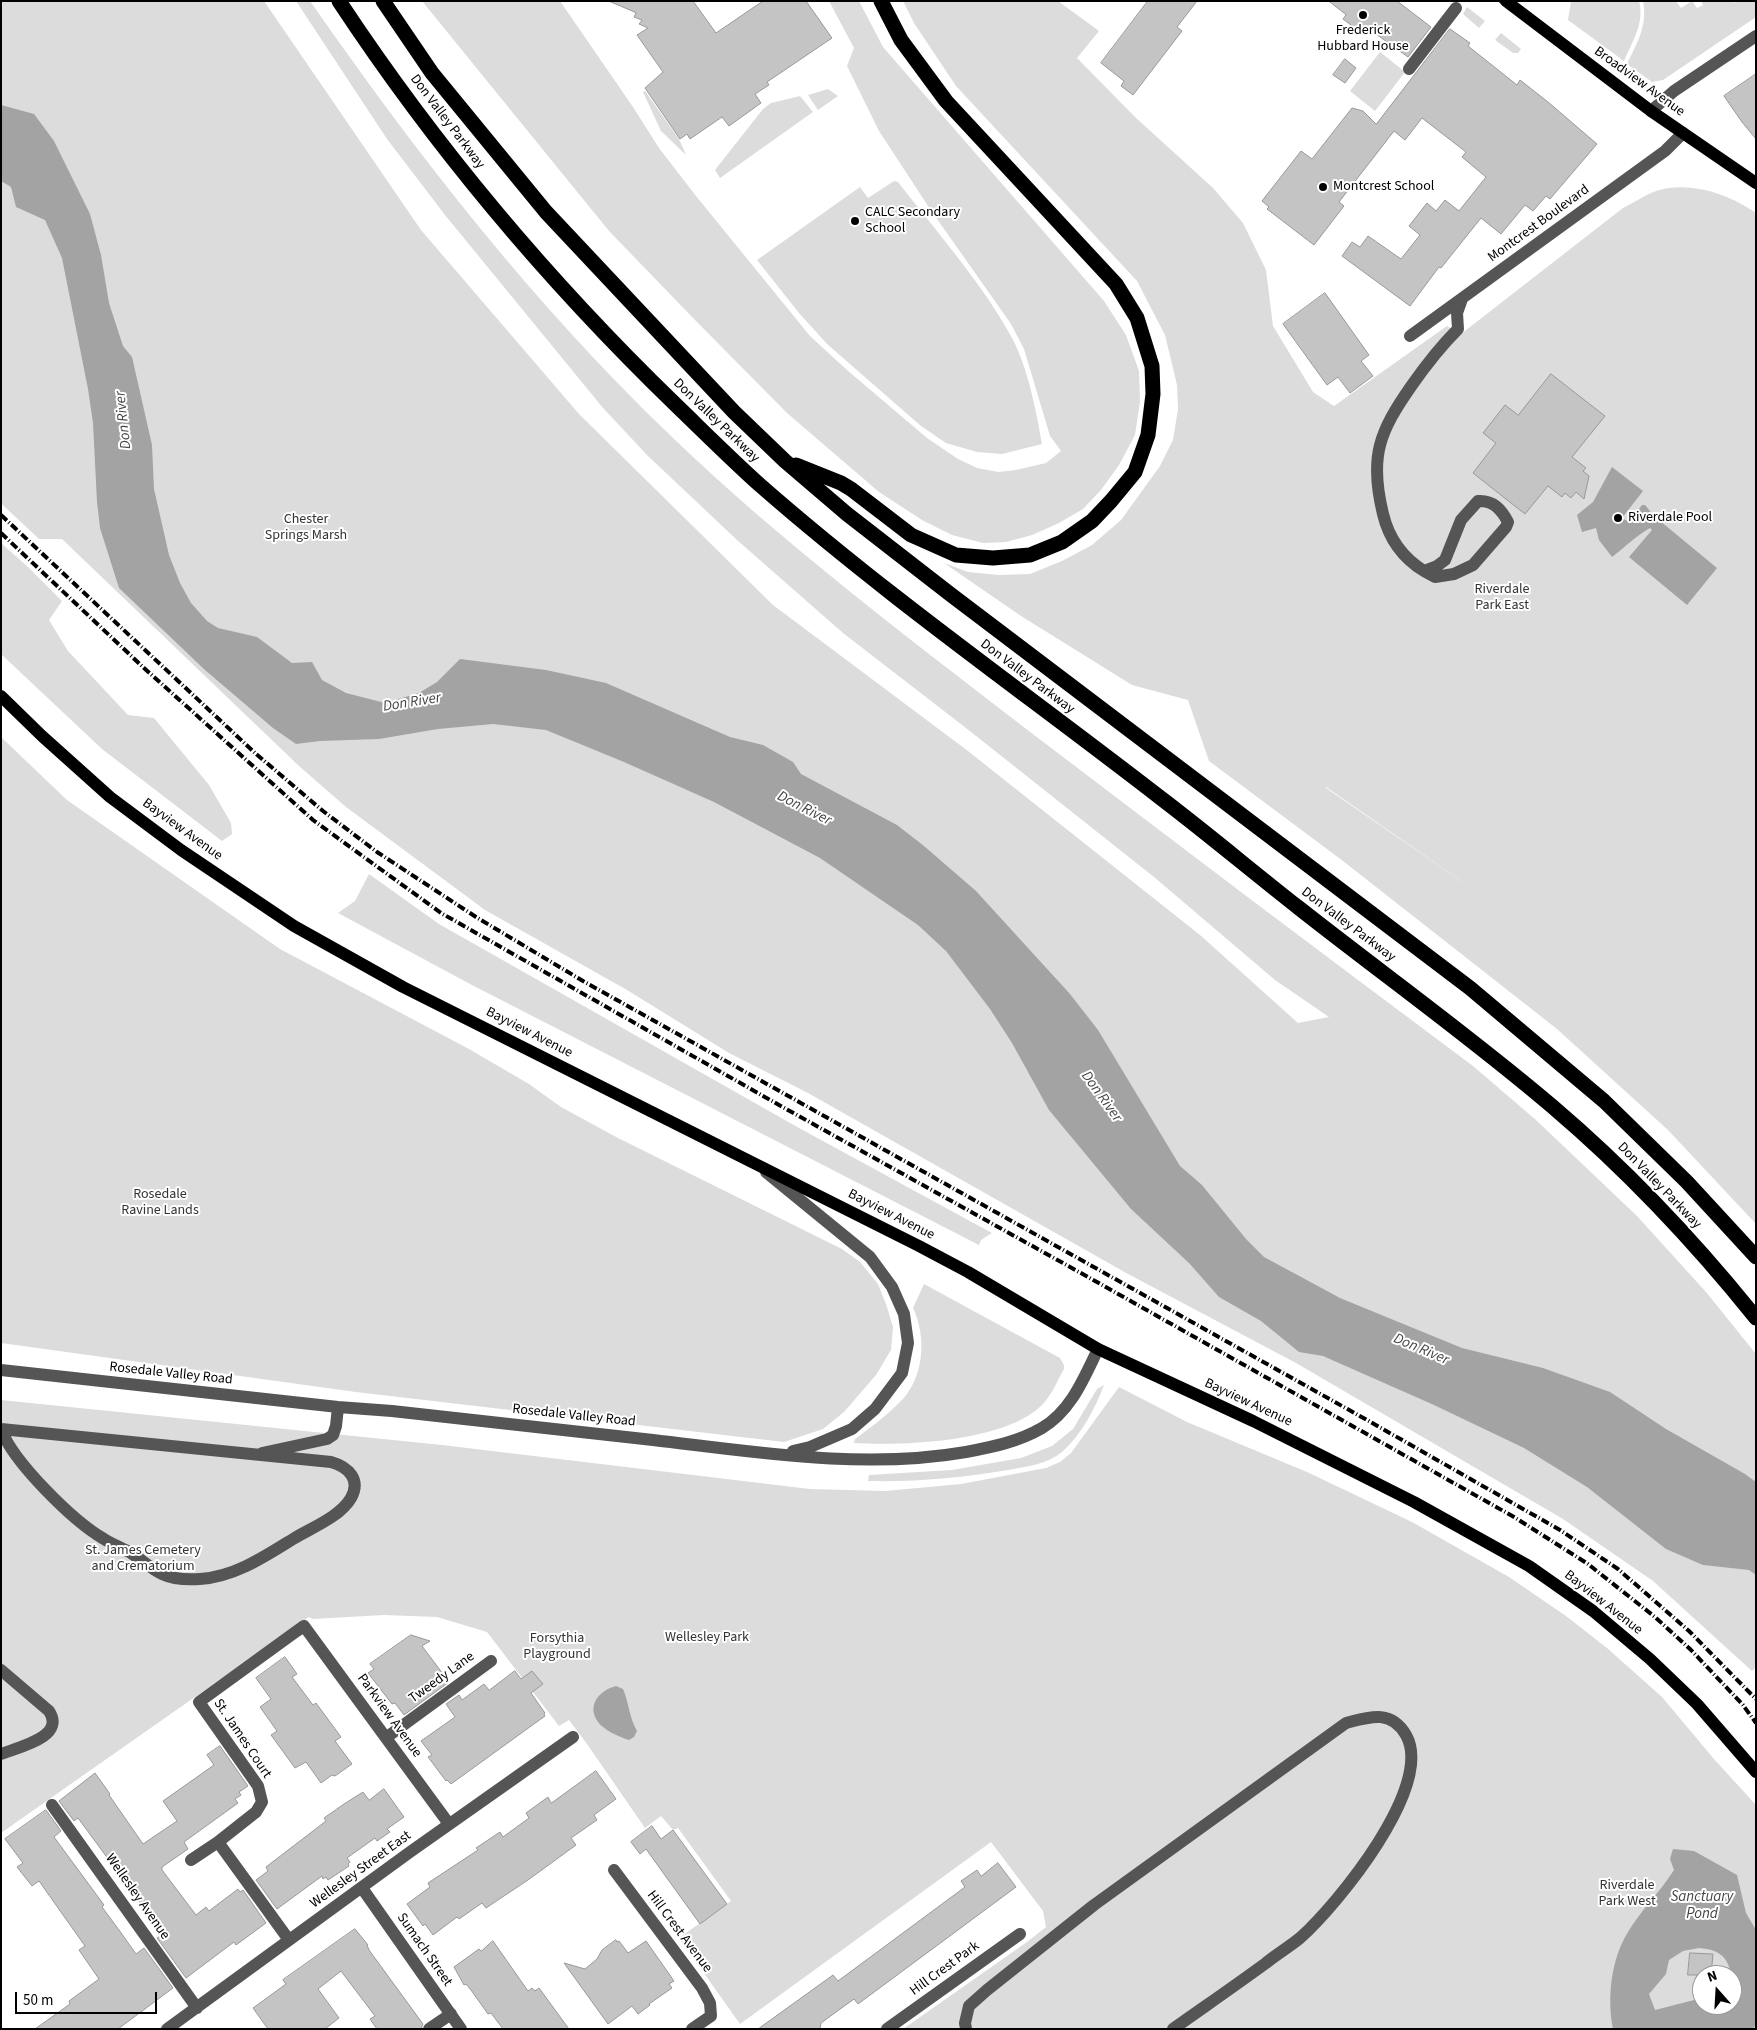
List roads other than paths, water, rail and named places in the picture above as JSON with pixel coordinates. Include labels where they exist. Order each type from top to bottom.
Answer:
[{"type":"highway","name":"Don Valley Parkway","points":[[338,1],[442,145],[578,306],[634,364],[758,483],[856,566],[1162,798],[1553,1107],[1610,1158],[1669,1218],[1756,1318]]},
{"type":"highway","name":"Don Valley Parkway","points":[[383,1],[432,73],[546,212],[734,412],[785,461],[862,527],[1470,988],[1604,1101],[1687,1182],[1756,1257]]},
{"type":"highway","points":[[785,461],[846,486],[911,535],[956,555],[993,558],[1030,555],[1062,542],[1092,521],[1135,472],[1148,435],[1153,394],[1152,366],[1137,318],[1116,284],[946,101],[901,40],[881,1]]},
{"type":"main road","name":"Broadview Avenue","points":[[1506,1],[1651,111],[1756,184]]},
{"type":"main road","name":"Bayview Avenue","points":[[1,696],[110,797],[181,850],[294,926],[403,987],[750,1159],[968,1272],[1098,1349],[1253,1421],[1414,1502],[1529,1566],[1593,1611],[1650,1659],[1697,1704],[1756,1772]]},
{"type":"street","points":[[1409,69],[1456,8]]},
{"type":"street","points":[[1651,111],[1674,91],[1756,36]]},
{"type":"street","name":"Montcrest Boulevard","points":[[1410,336],[1665,151],[1683,133]]},
{"type":"street","points":[[1424,571],[1437,566],[1444,560],[1461,520],[1478,501],[1491,502],[1508,522],[1506,528],[1473,565],[1454,574],[1435,577],[1424,571],[1410,562],[1398,549],[1384,519],[1377,486],[1378,453],[1381,436],[1392,413],[1440,347],[1458,330],[1457,313],[1462,299]]},
{"type":"street","points":[[750,1159],[870,1257],[892,1287],[904,1314],[908,1343],[902,1373],[875,1409],[852,1429],[810,1447],[778,1455]]},
{"type":"street","name":"Rosedale Valley Road","points":[[1,1370],[338,1407],[392,1411],[778,1455],[895,1459],[935,1458],[992,1448],[1022,1438],[1043,1428],[1062,1413],[1075,1395],[1098,1349]]},
{"type":"street","points":[[255,1455],[269,1450],[310,1444],[333,1436],[338,1407]]},
{"type":"street","points":[[1,1429],[341,1465],[353,1476],[355,1485],[348,1504],[335,1514],[259,1560],[223,1576],[199,1580],[184,1579],[161,1574],[131,1553],[104,1539],[79,1521],[30,1472],[4,1437],[1,1429]]},
{"type":"street","name":"Parkview Avenue","points":[[304,1626],[449,1824]]},
{"type":"street","name":"St. James Court","points":[[191,1860],[218,1842],[256,1812],[262,1802],[258,1786],[199,1702],[304,1626]]},
{"type":"street","name":"Tweedy Lane","points":[[387,1737],[491,1661]]},
{"type":"street","points":[[1,1670],[49,1711],[53,1717],[53,1725],[50,1731],[40,1739],[1,1754]]},
{"type":"street","points":[[966,2029],[965,2023],[969,2006],[1094,1905],[1346,1723],[1372,1716],[1392,1720],[1406,1735],[1412,1752],[1411,1771],[1402,1798],[1389,1826],[1371,1853],[1334,1903],[1300,1938],[1173,2029]]},
{"type":"street","name":"Wellesley Street East","points":[[168,2029],[449,1824],[573,1737]]},
{"type":"street","name":"Wellesley Avenue","points":[[52,1805],[197,2008]]},
{"type":"street","points":[[218,1842],[289,1940]]},
{"type":"street","name":"Hill Crest Avenue","points":[[614,1870],[702,1988],[710,2003],[711,2016],[692,2029]]},
{"type":"street","name":"Sumach Street","points":[[362,1888],[461,2029]]},
{"type":"street","name":"Hill Crest Park","points":[[887,2029],[1020,1934]]},
{"type":"street","points":[[429,2029],[451,2014]]},
{"type":"water","name":"Don River","points":[[1,105],[34,114],[54,141],[90,214],[101,255],[109,303],[123,346],[132,357],[152,445],[154,489],[169,555],[180,583],[191,603],[207,621],[218,628],[257,637],[292,663],[312,662],[322,680],[346,693],[385,703],[419,693],[437,682],[460,659],[546,670],[606,683],[730,737],[763,745],[793,762],[801,774],[897,825],[976,891],[1070,994],[1098,1030],[1180,1166],[1202,1185],[1246,1239],[1264,1257],[1340,1298],[1462,1348],[1543,1368],[1610,1392],[1666,1429],[1745,1474],[1756,1482],[1756,1575],[1749,1570],[1703,1565],[1666,1549],[1587,1487],[1524,1448],[1434,1405],[1323,1356],[1299,1352],[1261,1321],[1219,1297],[1189,1263],[1131,1209],[1049,1110],[1012,1043],[990,1009],[946,951],[918,925],[820,858],[714,802],[546,730],[493,724],[438,729],[379,739],[320,741],[296,744],[273,728],[205,670],[119,588],[100,528],[93,423],[62,258],[45,220],[16,207],[11,187],[1,181]]},
{"type":"water","points":[[1612,467],[1643,491],[1622,518],[1629,522],[1642,505],[1645,505],[1654,516],[1717,568],[1687,605],[1629,557],[1652,530],[1650,528],[1612,557],[1599,540],[1596,528],[1582,532],[1577,515],[1593,502]]},
{"type":"water","points":[[616,1686],[623,1689],[637,1731],[634,1737],[629,1740],[604,1728],[595,1716],[594,1704],[596,1699],[605,1691]]},
{"type":"water","name":"Sanctuary Pond","points":[[1673,1849],[1694,1851],[1737,1875],[1746,1913],[1756,1930],[1756,2024],[1753,2029],[1613,2029],[1610,2005],[1612,1979],[1614,1966],[1622,1943],[1633,1924],[1674,1870],[1670,1859]]},
{"type":"tram line","points":[[1498,1],[1644,112],[1756,189]]},
{"type":"tram line","points":[[1514,1],[1655,108],[1756,178]]},
{"type":"railway","points":[[1,515],[255,753],[323,811],[377,852],[476,917],[583,981],[1560,1530],[1618,1569],[1689,1631],[1756,1699]]},
{"type":"railway","points":[[1,533],[144,668],[313,820],[441,913],[779,1105],[1514,1517],[1588,1564],[1655,1617],[1691,1650],[1743,1705],[1756,1723]]},
{"type":"place","name":"Frederick Hubbard House","points":[[1363,15]]},
{"type":"place","name":"Montcrest School","points":[[1323,187]]},
{"type":"place","name":"CALC Secondary School","points":[[855,221]]},
{"type":"place","name":"Riverdale Pool","points":[[1618,518]]},
{"type":"park label","name":"Chester Springs Marsh","points":[[306,528]]},
{"type":"park label","name":"Riverdale Park East","points":[[1502,598]]},
{"type":"park label","name":"Rosedale Ravine Lands","points":[[160,1204]]},
{"type":"park label","name":"St. James Cemetery and Crematorium","points":[[143,1559]]},
{"type":"park label","name":"Wellesley Park","points":[[707,1638]]},
{"type":"park label","name":"Forsythia Playground","points":[[557,1648]]},
{"type":"park label","name":"Riverdale Park West","points":[[1627,1894]]}]
